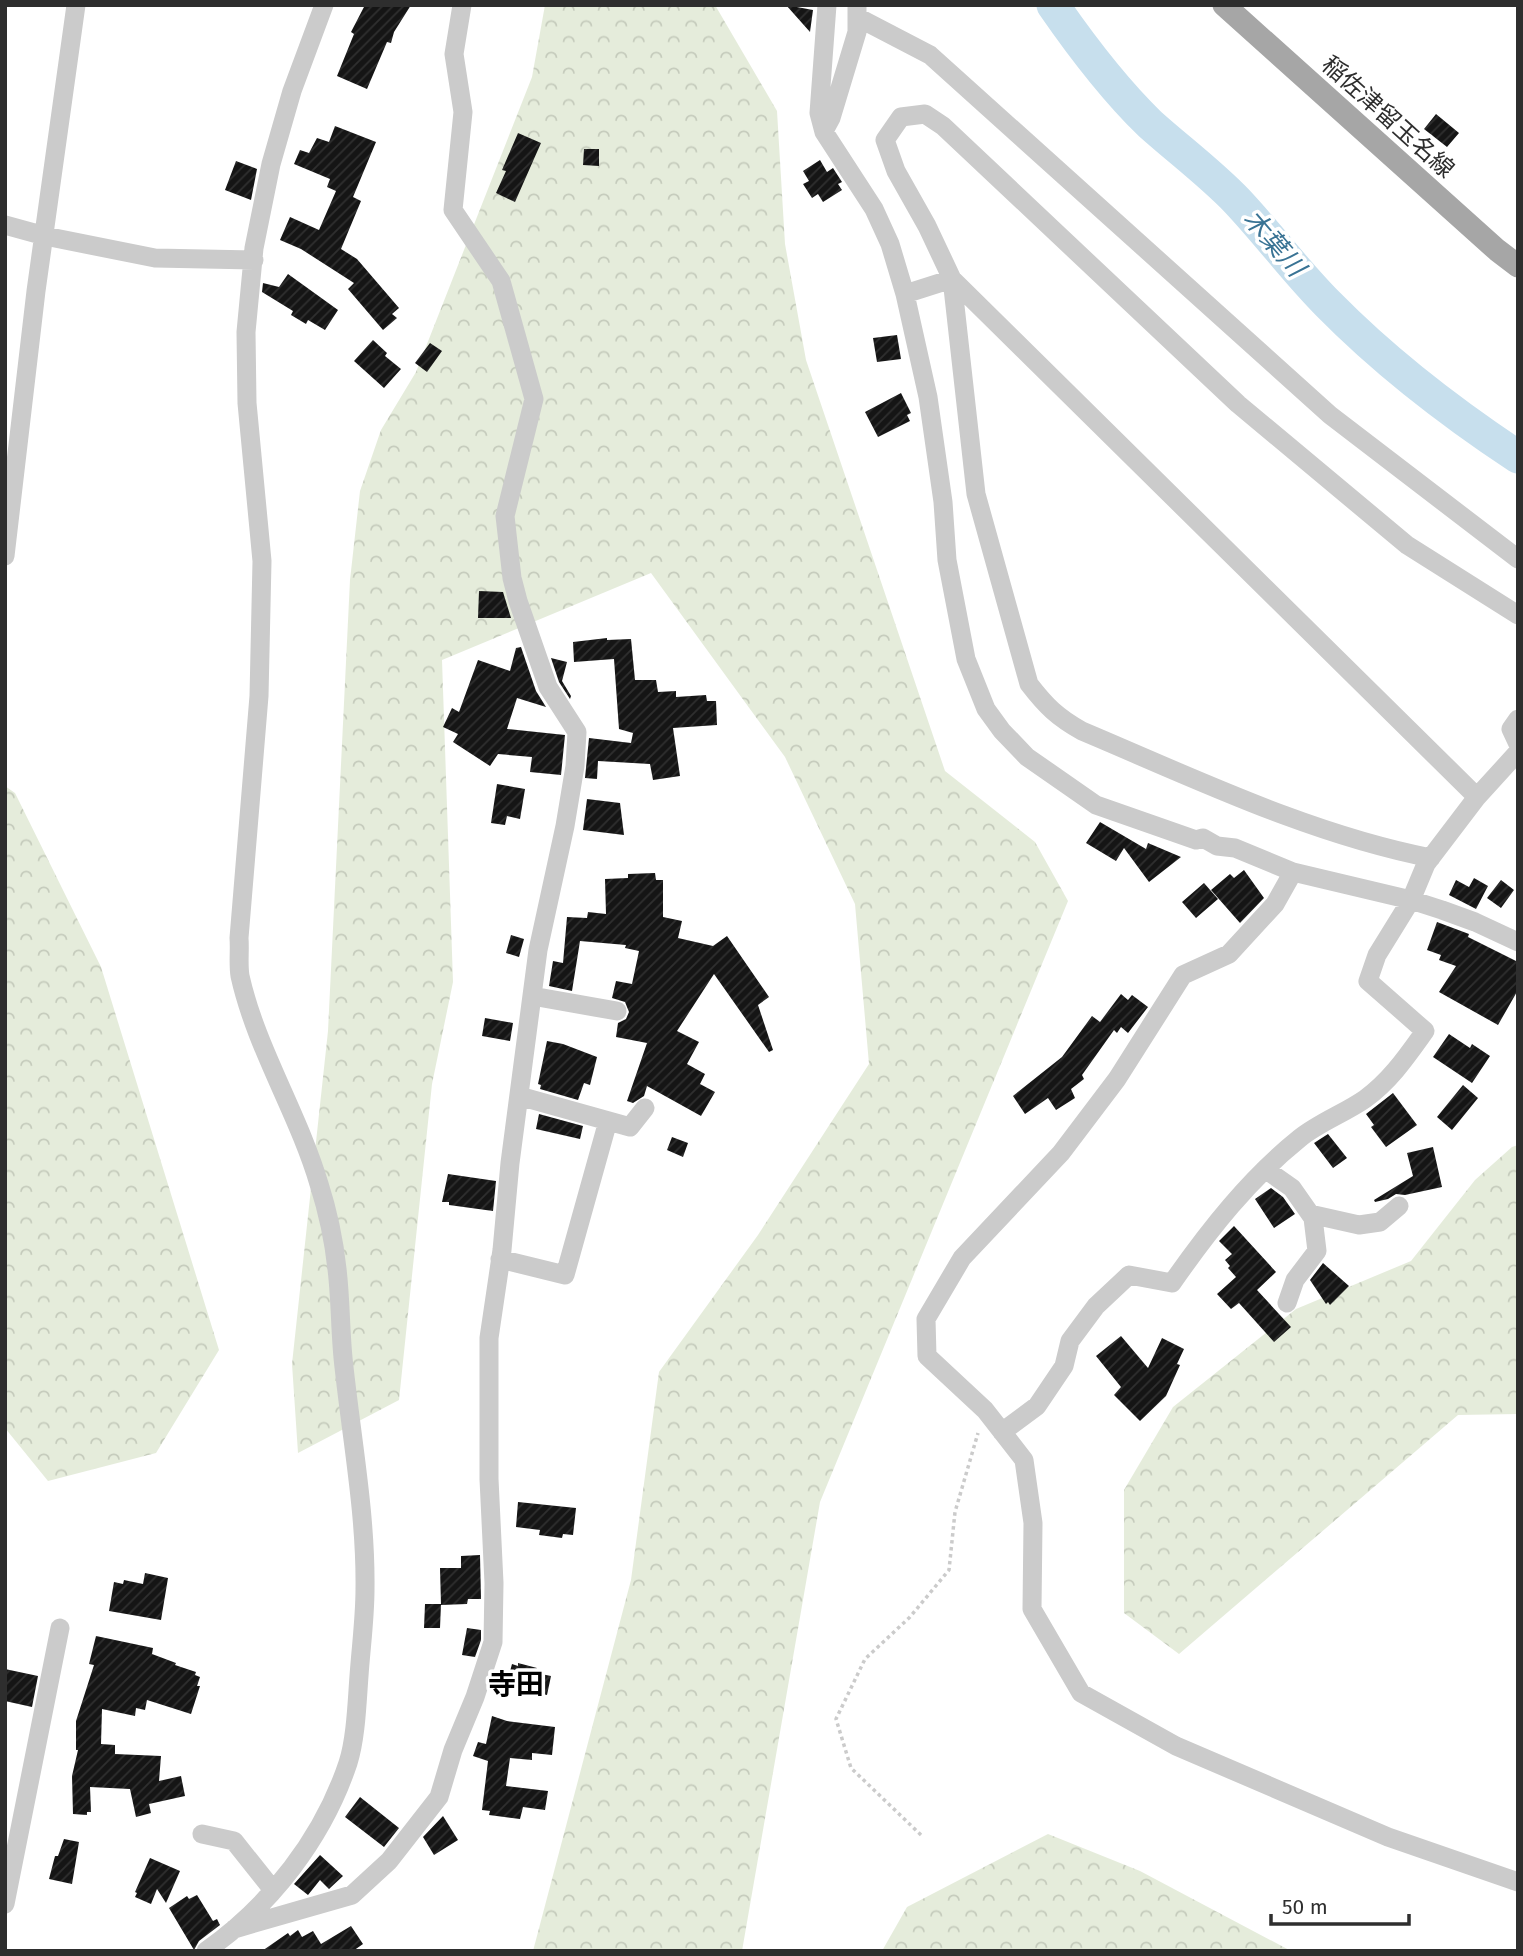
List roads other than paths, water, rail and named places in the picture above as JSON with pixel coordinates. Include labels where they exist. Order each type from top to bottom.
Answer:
[{"type":"main road","name":"稲佐津留玉名線","points":[[1224,5],[1497,250],[1518,265]]},
{"type":"street","points":[[5,556],[36,291],[76,5]]},
{"type":"street","points":[[206,1951],[234,1929],[294,1866],[331,1807],[350,1759],[365,1589],[357,1454],[344,1367],[337,1268],[328,1215],[314,1169],[282,1085],[257,1030],[240,974],[240,937],[259,696],[262,561],[247,402],[246,332],[254,248],[271,164],[292,91],[324,5]]},
{"type":"street","points":[[234,1929],[352,1895],[389,1861],[439,1797],[453,1750],[475,1697],[493,1642],[489,1338],[538,950],[567,814],[575,766],[577,732],[548,687],[512,578],[505,516],[534,399],[501,281],[453,210],[463,113],[454,54],[462,5]]},
{"type":"street","points":[[827,5],[819,113],[824,132],[874,209],[890,244],[905,294],[928,397],[943,502],[947,560],[963,647],[986,709],[1002,731],[1027,757],[1096,805],[1196,840],[1203,838],[1217,846],[1235,848],[1293,872],[1411,900],[1475,922],[1518,942]]},
{"type":"street","points":[[824,132],[831,118],[857,32],[857,11]]},
{"type":"street","points":[[857,11],[930,55],[1330,415],[1518,559]]},
{"type":"street","points":[[1431,858],[1383,849],[1319,829],[1082,731],[1060,719],[1030,684],[975,494],[952,279],[927,226],[896,171],[885,140],[901,117],[925,114],[943,126],[1238,404],[1407,545],[1518,615]]},
{"type":"street","points":[[5,225],[45,236],[155,258],[254,260]]},
{"type":"street","points":[[905,294],[952,279]]},
{"type":"street","points":[[952,279],[1477,797]]},
{"type":"street","points":[[1518,719],[1511,729],[1518,744]]},
{"type":"street","points":[[1002,1432],[1037,1406],[1063,1366],[1070,1341],[1096,1306],[1129,1275],[1172,1283],[1200,1242],[1265,1169],[1302,1136],[1365,1099],[1393,1076],[1425,1031],[1368,981],[1377,955],[1411,900],[1431,858],[1477,797],[1518,752]]},
{"type":"street","points":[[1293,872],[1275,904],[1229,954],[1183,975],[1117,1079],[1061,1153],[962,1258],[926,1320],[927,1356],[985,1410],[1024,1460],[1033,1523],[1032,1609],[1081,1693],[1176,1746],[1388,1838],[1518,1882]]},
{"type":"street","points":[[532,996],[617,1011]]},
{"type":"street","points":[[519,1096],[630,1127],[645,1108]]},
{"type":"street","points":[[500,1259],[565,1275],[608,1121]]},
{"type":"street","points":[[1265,1169],[1292,1188],[1313,1218],[1317,1251],[1295,1279],[1287,1303]]},
{"type":"street","points":[[1310,1214],[1359,1225],[1380,1222],[1399,1206]]},
{"type":"street","points":[[5,1904],[13,1819],[60,1628]]},
{"type":"street","points":[[202,1834],[234,1841],[273,1890]]},
{"type":"waterway","name":"木葉川","points":[[1053,5],[1098,67],[1123,96],[1150,124],[1237,201],[1328,304],[1372,346],[1419,385],[1518,457]]},
{"type":"district","name":"寺田","points":[[516,1684]]}]
